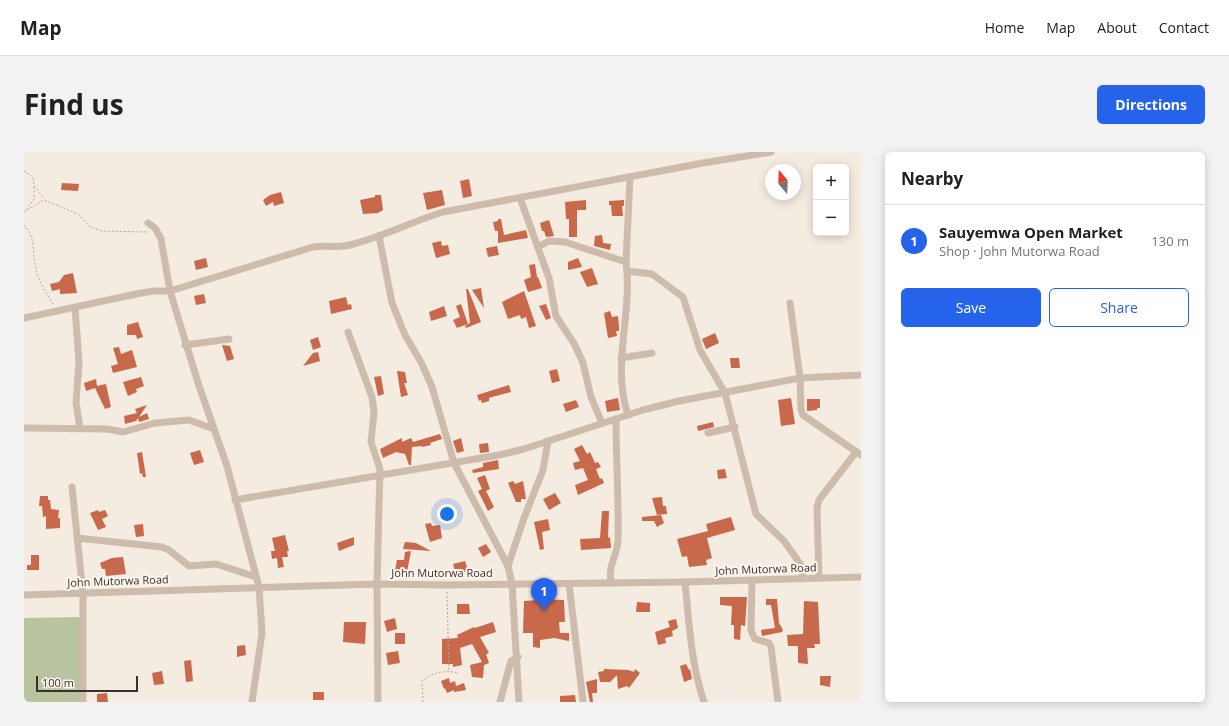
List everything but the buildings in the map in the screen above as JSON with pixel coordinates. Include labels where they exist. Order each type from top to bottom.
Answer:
[{"type":"street","points":[[24,318],[147,292],[170,291],[313,247],[348,246],[443,212],[771,152]]},
{"type":"street","points":[[628,415],[621,385],[621,358],[627,323],[626,262],[630,177]]},
{"type":"street","points":[[520,198],[549,278],[556,316],[575,346],[583,363],[591,396],[602,423]]},
{"type":"street","points":[[148,223],[158,232],[161,239],[170,291],[185,345],[227,466],[259,587],[262,633],[252,702]]},
{"type":"street","points":[[379,236],[392,303],[405,335],[421,362],[432,387],[454,463],[508,566],[512,584],[518,656],[519,702]]},
{"type":"street","points":[[538,247],[549,241],[565,242],[626,262]]},
{"type":"street","points":[[627,271],[652,274],[683,296],[700,350],[725,393],[735,427],[756,514],[784,541],[800,565],[803,579]]},
{"type":"street","points":[[790,303],[800,378],[800,406],[804,415],[859,453],[819,500],[817,508],[819,578]]},
{"type":"street","points":[[75,308],[79,362],[76,403],[80,428]]},
{"type":"street","points":[[348,332],[372,397],[374,412],[371,442],[380,474],[377,584],[378,702]]},
{"type":"street","points":[[185,345],[229,339]]},
{"type":"street","points":[[621,358],[652,353]]},
{"type":"street","points":[[235,500],[380,474],[454,463],[524,449],[602,423],[679,401],[800,378],[861,375]]},
{"type":"street","points":[[611,583],[609,573],[618,543],[616,419]]},
{"type":"street","points":[[24,428],[80,428],[123,432],[155,423],[189,420],[214,429]]},
{"type":"street","points":[[708,433],[735,427]]},
{"type":"street","points":[[508,566],[524,518],[543,470],[548,441]]},
{"type":"street","points":[[72,487],[83,594],[84,702]]},
{"type":"street","points":[[77,538],[162,547],[169,550],[189,566],[216,564],[256,578]]},
{"type":"street","name":"John Mutorwa Road","points":[[24,595],[377,584],[569,584],[752,581],[861,577]]},
{"type":"street","points":[[752,581],[751,630],[755,639],[769,643],[772,647],[778,702]]},
{"type":"street","points":[[685,582],[689,631],[699,686],[704,702]]},
{"type":"street","points":[[569,584],[583,702]]},
{"type":"street","points":[[500,702],[511,661],[518,656]]},
{"type":"path","points":[[24,171],[33,177],[34,186],[34,199],[25,211]]},
{"type":"path","points":[[34,186],[44,200],[78,214],[90,226],[101,231],[158,232]]},
{"type":"path","points":[[25,211],[44,200]]},
{"type":"path","points":[[24,225],[34,241],[34,264],[41,284],[57,312]]},
{"type":"path","points":[[446,585],[449,671]]},
{"type":"path","points":[[423,702],[422,681],[429,676],[449,671],[460,673]]},
{"type":"green space","points":[[83,617],[83,702],[24,702],[24,618]]},
{"type":"place","name":"Sauyemwa Open Market","points":[[544,611]]}]
